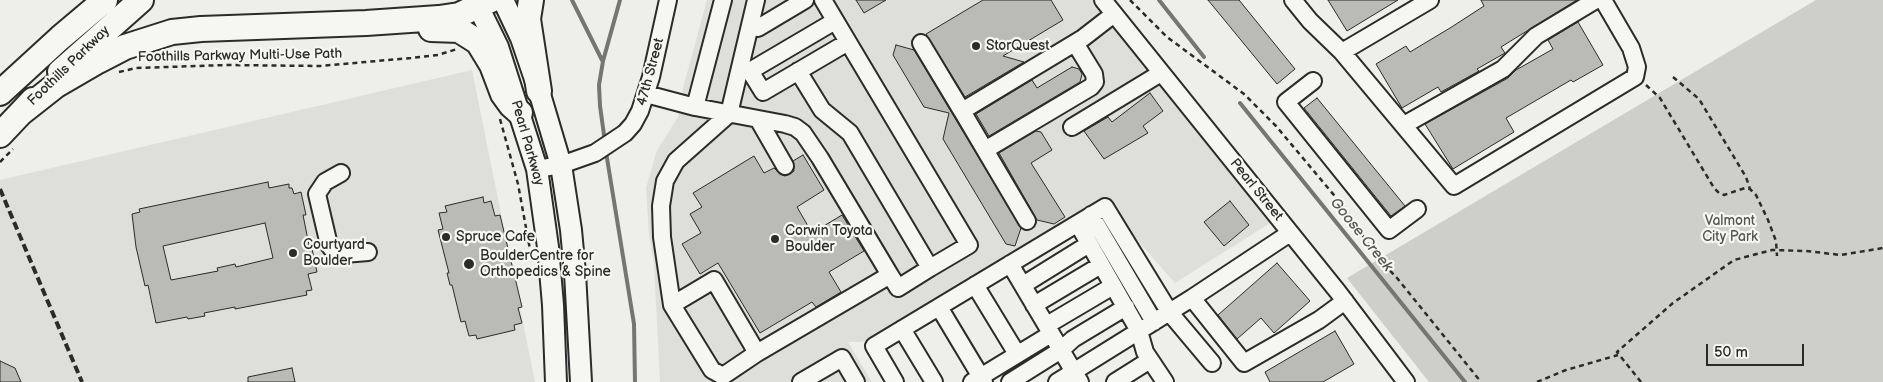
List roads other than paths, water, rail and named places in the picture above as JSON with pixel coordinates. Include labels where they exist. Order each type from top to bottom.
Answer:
[{"type":"highway","points":[[7,85],[52,35],[79,0]]},
{"type":"highway","name":"Foothills Parkway","points":[[7,85],[105,0]]},
{"type":"highway","name":"Foothills Parkway","points":[[0,135],[77,56],[141,0]]},
{"type":"highway","points":[[531,0],[528,20],[539,90]]},
{"type":"highway","points":[[22,112],[55,86],[125,47],[172,32],[439,18],[459,15],[482,2]]},
{"type":"highway","points":[[318,25],[347,32],[439,28],[459,30],[478,42],[492,65],[503,94],[520,113]]},
{"type":"main road","name":"Pearl Parkway","points":[[503,0],[521,38],[539,90],[561,165],[571,230],[575,273],[581,382]]},
{"type":"main road","name":"Pearl Parkway","points":[[482,2],[537,169],[548,246],[553,305],[556,382]]},
{"type":"street","name":"47th Street","points":[[537,169],[561,165],[595,153],[616,140],[633,124],[646,94],[668,0]]},
{"type":"street","points":[[696,107],[723,0]]},
{"type":"street","points":[[756,0],[750,26],[745,70],[730,114],[676,160],[665,181],[661,206],[662,237],[672,305],[712,370],[724,379],[756,353],[890,274]]},
{"type":"street","points":[[750,26],[758,28],[806,0]]},
{"type":"street","points":[[646,94],[696,107],[796,127],[804,134],[820,158],[898,288],[969,245],[824,0]]},
{"type":"street","name":"Pearl Street","points":[[1103,0],[1345,301],[1406,382]]},
{"type":"street","points":[[1293,0],[1310,21],[1342,52],[1454,186],[1635,77],[1637,67],[1631,48],[1604,0]]},
{"type":"street","points":[[1342,52],[1430,0]]},
{"type":"street","points":[[1404,125],[1503,69],[1536,36],[1596,0]]},
{"type":"street","points":[[962,111],[1075,43],[1114,14]]},
{"type":"street","points":[[745,70],[835,20]]},
{"type":"street","points":[[745,70],[762,92],[848,42]]},
{"type":"street","points":[[921,43],[1027,221]]},
{"type":"street","points":[[985,150],[1091,87],[1095,82],[1094,74],[1075,43]]},
{"type":"street","points":[[798,71],[822,110],[850,133],[930,268]]},
{"type":"street","points":[[1072,127],[1161,73]]},
{"type":"street","points":[[1313,81],[1286,102],[1388,230],[1417,209]]},
{"type":"street","points":[[758,119],[785,166]]},
{"type":"street","points":[[341,173],[326,182],[317,194],[329,245],[332,249],[344,254],[368,252]]},
{"type":"street","points":[[895,382],[874,346],[1105,207],[1170,313],[1212,363]]},
{"type":"street","points":[[1084,219],[1089,244],[1126,307],[1139,332],[1145,352],[1164,382]]},
{"type":"street","points":[[1084,219],[1154,322]]},
{"type":"street","points":[[1057,382],[1077,377],[1139,332],[1290,233]]},
{"type":"street","points":[[1023,285],[1089,244]]},
{"type":"street","points":[[1010,264],[1077,377]]},
{"type":"street","points":[[1034,305],[1101,265]]},
{"type":"street","points":[[672,305],[714,280],[756,353]]},
{"type":"street","points":[[975,285],[1017,354]]},
{"type":"street","points":[[939,307],[979,380],[1049,329],[1113,286]]},
{"type":"street","points":[[1192,298],[1244,363],[1319,320],[1345,301]]},
{"type":"street","points":[[1010,382],[1061,350],[1073,339],[1126,307]]},
{"type":"street","points":[[902,329],[934,382]]},
{"type":"street","points":[[801,382],[842,358],[856,382]]},
{"type":"street","points":[[1115,382],[1150,360]]},
{"type":"waterway","points":[[572,0],[602,60]]},
{"type":"waterway","points":[[605,142],[599,85],[603,61],[620,0]]},
{"type":"waterway","name":"Goose Creek","points":[[1159,0],[1204,57]]},
{"type":"waterway","name":"Goose Creek","points":[[1240,103],[1465,382]]},
{"type":"waterway","points":[[606,152],[634,324],[635,382]]},
{"type":"railway","points":[[0,189],[82,382]]},
{"type":"place","name":"StorQuest","points":[[976,46]]},
{"type":"place","name":"Spruce Cafe","points":[[446,237]]},
{"type":"place","name":"Corwin Toyota Boulder","points":[[775,239]]},
{"type":"place","name":"Courtyard Boulder","points":[[293,253]]},
{"type":"place","name":"BoulderCentre for Orthopedics & Spine","points":[[469,264]]},
{"type":"park label","name":"Valmont City Park","points":[[1730,230]]}]
